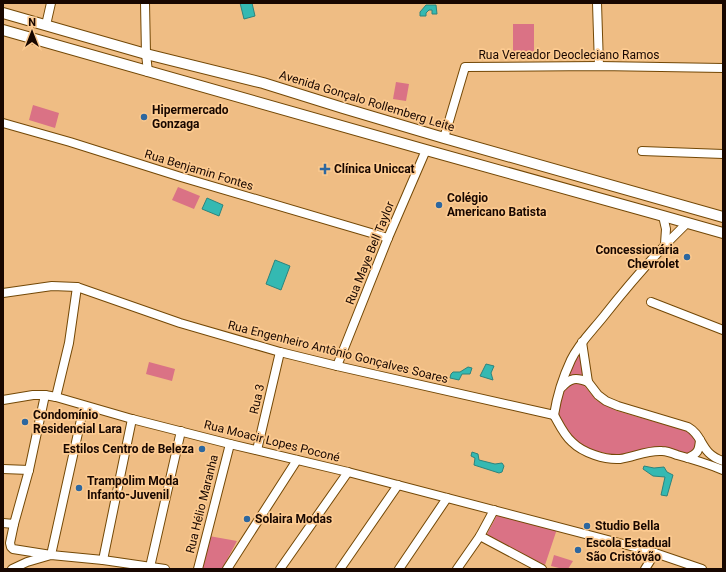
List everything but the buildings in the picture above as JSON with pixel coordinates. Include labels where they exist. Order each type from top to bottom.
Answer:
[{"type":"main road","name":"Avenida Gonçalo Rollemberg Leite","points":[[3,13],[46,24],[146,54],[263,83],[444,138],[723,217]]},
{"type":"main road","points":[[3,30],[723,233]]},
{"type":"street","points":[[46,24],[51,3]]},
{"type":"street","points":[[145,3],[146,54],[148,72]]},
{"type":"street","points":[[597,3],[599,66]]},
{"type":"street","name":"Rua Vereador Deocleciano Ramos","points":[[444,138],[465,67],[599,66],[723,68]]},
{"type":"street","name":"Rua Benjamin Fontes","points":[[3,123],[70,142],[181,178],[388,238]]},
{"type":"street","name":"Rua Maye Bell Taylor","points":[[337,366],[388,238],[426,150]]},
{"type":"street","points":[[642,151],[723,154]]},
{"type":"street","points":[[663,216],[666,229],[665,244]]},
{"type":"street","points":[[687,223],[665,244],[624,290],[582,342],[572,358],[560,389],[554,415],[559,425],[572,442],[579,448],[604,458],[621,459],[648,452],[664,451],[723,470]]},
{"type":"street","name":"Rua Engenheiro Antônio Gonçalves Soares","points":[[3,293],[52,286],[77,287],[180,323],[280,352],[554,415]]},
{"type":"street","points":[[56,397],[68,343],[77,287]]},
{"type":"street","points":[[651,302],[723,330]]},
{"type":"street","points":[[582,342],[588,382],[598,395],[606,401],[618,406],[688,427],[692,430],[712,457],[723,461]]},
{"type":"street","name":"Rua 3","points":[[257,450],[280,352]]},
{"type":"street","points":[[560,389],[572,379],[588,382]]},
{"type":"street","name":"Rua Moacir Lopes Poconé","points":[[3,400],[33,395],[56,397],[132,419],[348,472],[494,510],[655,553],[702,569]]},
{"type":"street","points":[[45,395],[29,470],[14,524],[10,543],[11,547],[13,549],[51,555],[103,560],[165,569]]},
{"type":"street","points":[[51,555],[84,406]]},
{"type":"street","points":[[103,560],[132,419]]},
{"type":"street","points":[[150,567],[181,431]]},
{"type":"street","points":[[688,458],[698,451],[700,440]]},
{"type":"street","name":"Rua Hélio Maranha","points":[[198,569],[230,444]]},
{"type":"street","points":[[226,569],[297,460]]},
{"type":"street","points":[[3,469],[29,470]]},
{"type":"street","points":[[280,569],[348,472]]},
{"type":"street","points":[[340,569],[398,485]]},
{"type":"street","points":[[399,569],[447,498]]},
{"type":"street","points":[[457,569],[480,536],[494,510]]},
{"type":"street","points":[[3,524],[14,524]]},
{"type":"street","points":[[480,536],[542,569]]},
{"type":"street","points":[[645,569],[655,553]]},
{"type":"street","points":[[12,569],[27,562],[51,555]]},
{"type":"shaded area","points":[[513,24],[534,24],[534,58],[513,59]]},
{"type":"shaded area","points":[[396,82],[409,84],[406,101],[393,99]]},
{"type":"shaded area","points":[[33,105],[59,113],[55,128],[29,120]]},
{"type":"shaded area","points":[[178,187],[200,196],[194,209],[172,200]]},
{"type":"shaded area","points":[[580,350],[585,377],[576,375],[567,378]]},
{"type":"shaded area","points":[[149,362],[175,369],[172,381],[146,374]]},
{"type":"shaded area","points":[[576,382],[583,384],[596,400],[617,411],[690,432],[696,440],[696,451],[687,454],[662,447],[643,449],[618,456],[592,450],[570,439],[559,415],[559,402],[563,392],[568,386]]},
{"type":"shaded area","points":[[498,513],[557,529],[545,565],[486,536]]},
{"type":"shaded area","points":[[209,536],[237,541],[222,569],[202,569]]},
{"type":"shaded area","points":[[554,555],[573,561],[568,569],[551,566]]},
{"type":"water","points":[[240,3],[252,3],[255,16],[244,19]]},
{"type":"water","points":[[426,5],[436,5],[437,14],[432,14],[432,10],[429,10],[426,13],[426,16],[420,16],[420,12]]},
{"type":"water","points":[[207,198],[223,205],[219,216],[202,209]]},
{"type":"water","points":[[275,260],[290,266],[281,290],[266,284]]},
{"type":"water","points":[[486,364],[494,366],[491,373],[493,380],[480,376]]},
{"type":"water","points":[[468,367],[472,368],[470,374],[462,374],[459,380],[450,378],[453,372],[460,372]]},
{"type":"water","points":[[472,452],[478,454],[479,460],[495,464],[502,463],[504,466],[502,472],[499,473],[474,465],[475,458],[471,456]]},
{"type":"water","points":[[644,466],[654,468],[664,467],[667,472],[673,475],[667,496],[661,495],[665,477],[653,476],[643,469]]},
{"type":"place","name":"Hipermercado Gonzaga","points":[[144,117]]},
{"type":"place","name":"Clínica Uniccat","points":[[325,169]]},
{"type":"place","name":"Colégio Americano Batista","points":[[439,205]]},
{"type":"place","name":"Concessionária Chevrolet","points":[[687,257]]},
{"type":"place","name":"Condomínio Residencial Lara","points":[[25,422]]},
{"type":"place","name":"Estilos Centro de Beleza","points":[[202,449]]},
{"type":"place","name":"Trampolim Moda Infanto-Juvenil","points":[[79,488]]},
{"type":"place","name":"Solaira Modas","points":[[247,519]]},
{"type":"place","name":"Studio Bella","points":[[587,526]]},
{"type":"place","name":"Escola Estadual São Cristóvão","points":[[578,550]]}]
